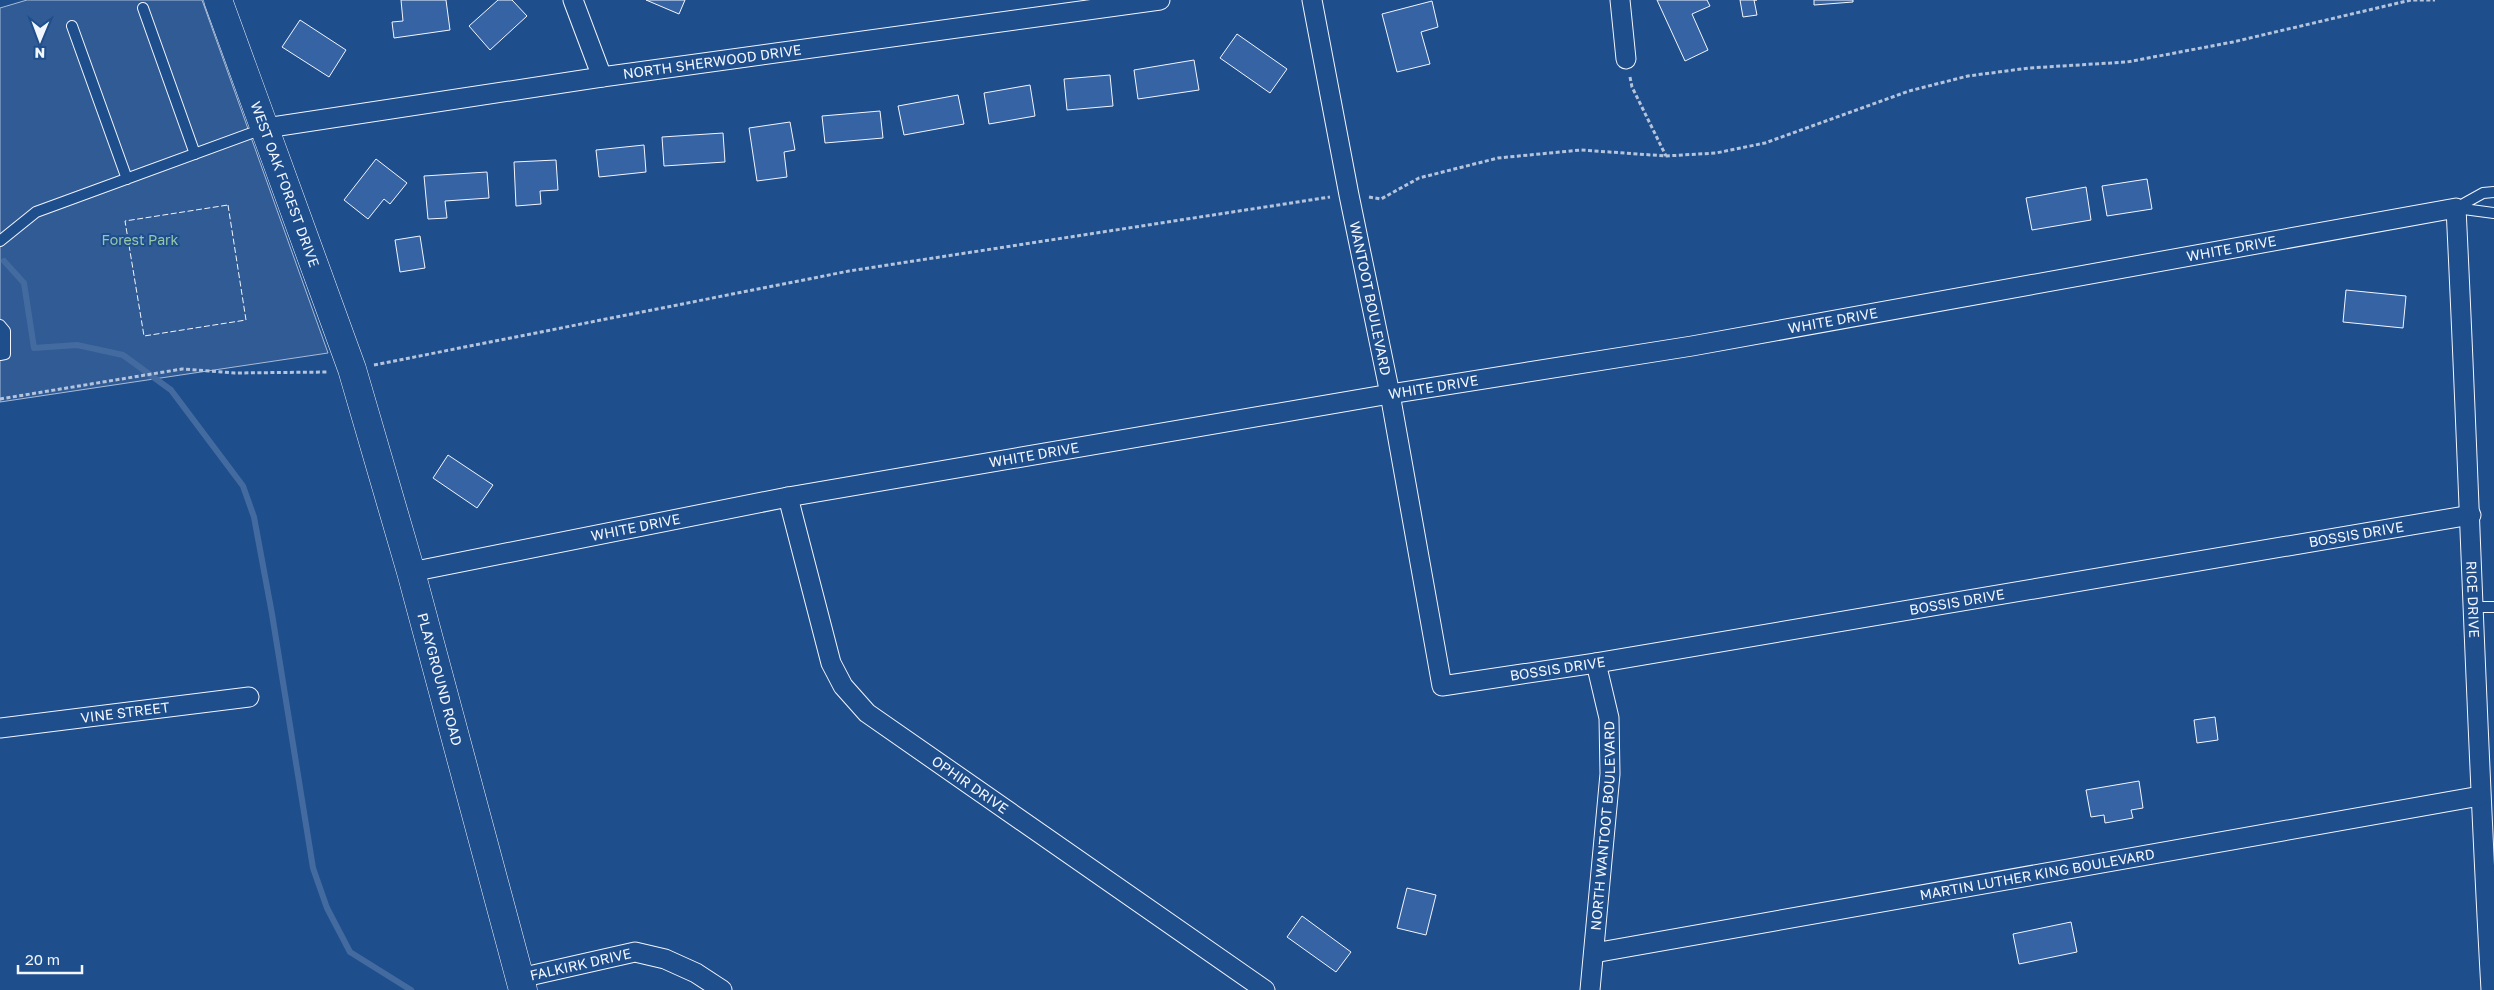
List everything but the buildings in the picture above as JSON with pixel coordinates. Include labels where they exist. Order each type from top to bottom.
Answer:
[{"type":"main road","name":"WEST OAK FOREST DRIVE","points":[[218,0],[352,369]]},
{"type":"main road","name":"PLAYGROUND ROAD","points":[[352,369],[411,572],[522,984]]},
{"type":"street","points":[[572,0],[602,76]]},
{"type":"street","name":"NORTH SHERWOOD DRIVE","points":[[266,128],[602,76],[1160,0]]},
{"type":"street","name":"WANTOOT BOULEVARD","points":[[1312,0],[1349,195],[1390,394],[1442,686]]},
{"type":"street","points":[[1620,0],[1626,59]]},
{"type":"street","name":"WHITE DRIVE","points":[[411,572],[788,497],[1390,394],[1692,346],[2456,208]]},
{"type":"street","name":"RICE DRIVE","points":[[2456,208],[2471,515],[2480,796],[2491,990]]},
{"type":"street","name":"OPHIR DRIVE","points":[[788,497],[831,663],[843,686],[867,713],[1265,990]]},
{"type":"street","name":"BOSSIS DRIVE","points":[[1442,686],[1596,663],[2471,515]]},
{"type":"street","name":"NORTH WANTOOT BOULEVARD","points":[[1590,990],[1610,774],[1609,718],[1596,663]]},
{"type":"street","name":"VINE STREET","points":[[0,728],[249,697]]},
{"type":"street","name":"MARTIN LUTHER KING BOULEVARD","points":[[1594,953],[2480,796]]},
{"type":"street","name":"FALKIRK DRIVE","points":[[522,984],[634,952],[664,959],[696,972],[722,990]]},
{"type":"lane","points":[[143,8],[195,154]]},
{"type":"lane","points":[[72,26],[127,178]]},
{"type":"lane","points":[[0,241],[36,212],[266,128]]},
{"type":"lane","points":[[2456,208],[2483,192],[2494,192]]},
{"type":"lane","points":[[2456,208],[2494,213]]},
{"type":"lane","points":[[0,324],[5,331],[4,354],[0,355]]},
{"type":"lane","points":[[2474,608],[2494,607]]},
{"type":"path","points":[[0,399],[182,369],[235,373],[344,372],[850,271],[1349,195],[1381,199],[1419,178],[1498,158],[1581,150],[1666,156],[1716,153],[1765,143],[1909,90],[1968,76],[2029,68],[2127,62],[2233,42],[2411,0],[2435,0]]},
{"type":"path","points":[[1626,59],[1632,87],[1666,156]]},
{"type":"shaded area","name":"Forest Park","points":[[27,0],[202,0],[328,353],[0,402],[0,8]]},
{"type":"waterway","points":[[4,261],[24,283],[34,348],[77,345],[123,355],[171,390],[243,486],[254,517],[272,614],[313,868],[327,908],[350,952],[411,990]]},
{"type":"fence","points":[[228,205],[246,320],[144,336],[125,221],[228,205]]}]
